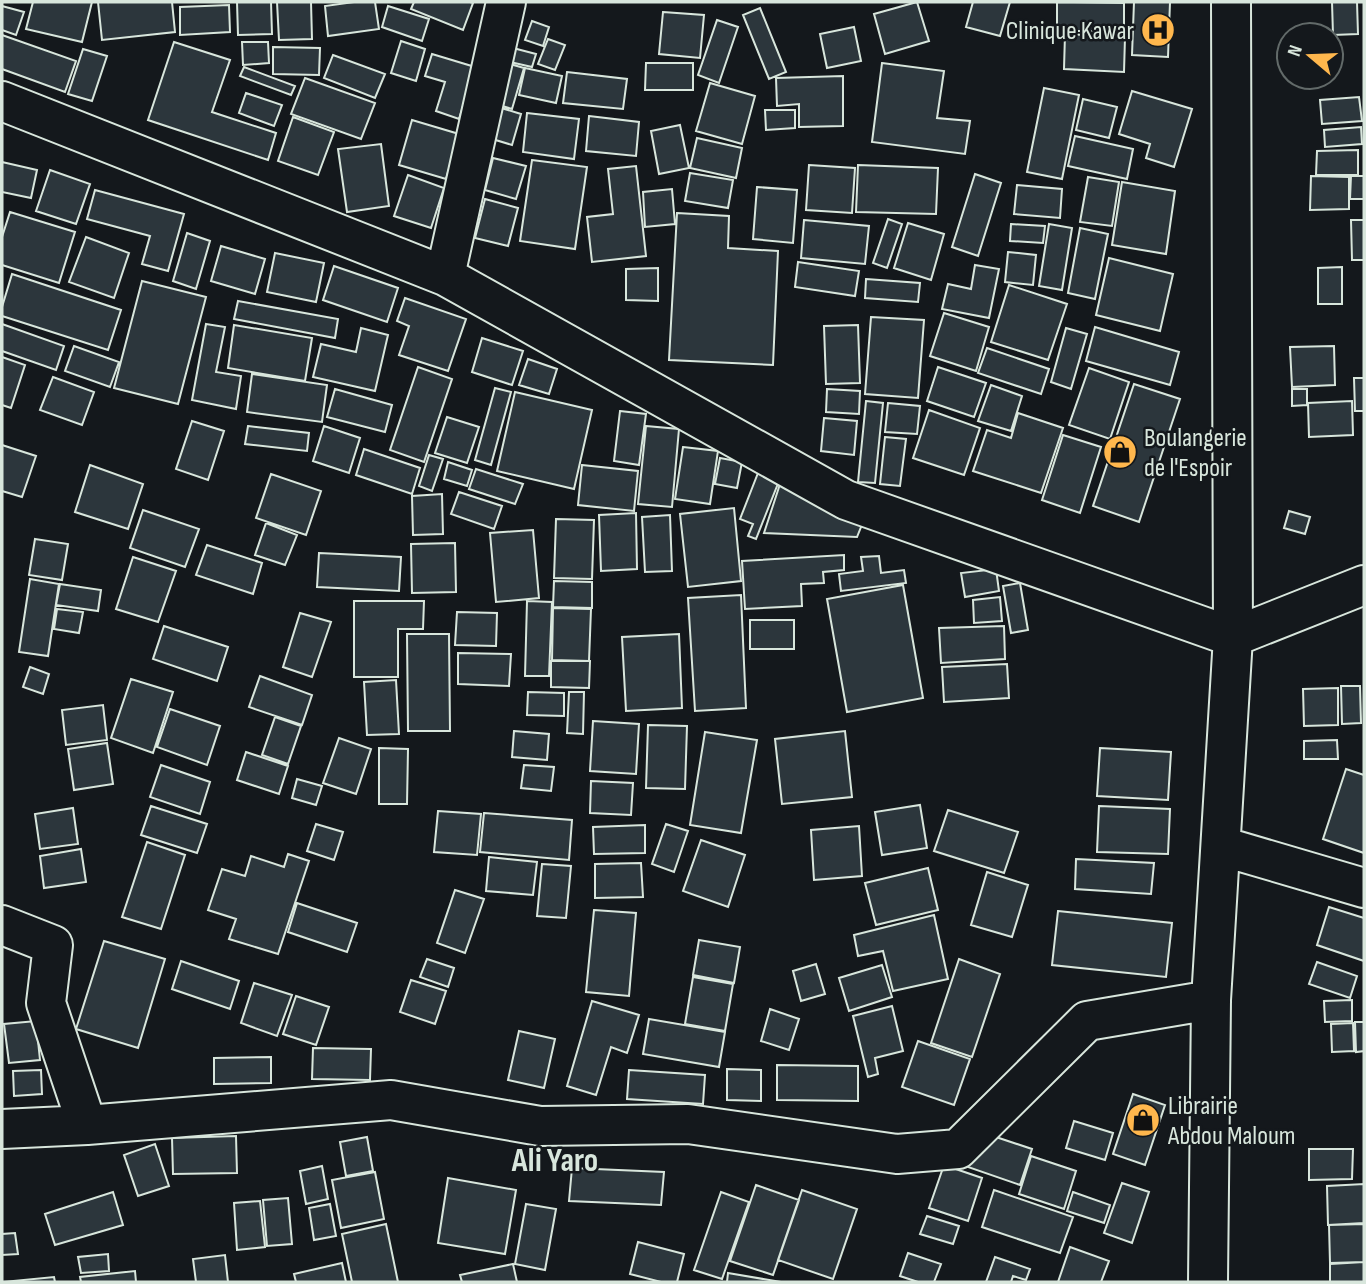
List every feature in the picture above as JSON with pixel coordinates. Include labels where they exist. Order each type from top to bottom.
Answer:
[{"type":"street","points":[[445,276],[506,2]]},
{"type":"street","points":[[1208,1282],[1211,1000],[1233,637],[1231,2]]},
{"type":"street","points":[[2,101],[445,276],[846,500],[1233,637],[1364,585]]},
{"type":"street","points":[[1221,846],[1364,888]]},
{"type":"street","points":[[2,925],[53,945],[46,1003],[87,1125]]},
{"type":"street","points":[[2,1129],[87,1125],[391,1100],[540,1126],[688,1124],[897,1154],[958,1149],[1087,1021],[1211,1000]]},
{"type":"building","points":[[33,2],[92,2],[82,42],[26,29]]},
{"type":"building","points":[[98,2],[172,2],[175,32],[102,40]]},
{"type":"building","points":[[237,2],[271,2],[272,34],[238,35]]},
{"type":"building","points":[[277,2],[311,2],[312,39],[279,40]]},
{"type":"building","points":[[375,2],[379,29],[328,36],[325,6]]},
{"type":"building","points":[[414,2],[473,3],[463,30],[411,9]]},
{"type":"building","points":[[917,2],[929,41],[885,54],[874,14]]},
{"type":"building","points":[[973,2],[1010,2],[1000,36],[966,27]]},
{"type":"building","points":[[1057,2],[1124,3],[1124,31],[1057,31]]},
{"type":"building","points":[[1134,2],[1170,2],[1168,57],[1132,55]]},
{"type":"building","points":[[1332,2],[1357,2],[1358,34],[1345,35],[1345,21],[1333,21]]},
{"type":"building","points":[[229,5],[230,32],[180,35],[180,7]]},
{"type":"building","points":[[2,6],[24,12],[16,35],[2,30]]},
{"type":"building","points":[[388,6],[429,19],[422,41],[382,27]]},
{"type":"building","points":[[760,8],[786,72],[769,79],[743,15]]},
{"type":"building","points":[[663,12],[704,15],[700,58],[659,54]]},
{"type":"building","points":[[717,20],[738,27],[719,83],[698,75]]},
{"type":"building","points":[[532,21],[549,27],[543,46],[525,40]]},
{"type":"building","points":[[854,27],[861,61],[827,68],[820,34]]},
{"type":"building","points":[[1065,34],[1125,37],[1124,72],[1064,69]]},
{"type":"building","points":[[2,35],[76,61],[65,92],[2,69]]},
{"type":"building","points":[[548,39],[565,45],[555,70],[538,64]]},
{"type":"building","points":[[401,41],[425,49],[416,81],[391,73]]},
{"type":"building","points":[[174,42],[230,60],[212,112],[276,133],[268,160],[148,120]]},
{"type":"building","points":[[242,42],[268,42],[269,63],[243,65]]},
{"type":"building","points":[[273,47],[320,48],[319,75],[273,74]]},
{"type":"building","points":[[513,48],[536,54],[532,67],[510,62]]},
{"type":"building","points":[[83,49],[107,56],[92,101],[68,94]]},
{"type":"building","points":[[432,54],[475,67],[459,119],[436,111],[445,82],[425,76]]},
{"type":"building","points":[[333,55],[385,74],[375,98],[324,78]]},
{"type":"building","points":[[646,63],[693,63],[693,90],[645,90]]},
{"type":"building","points":[[882,63],[944,71],[937,118],[970,121],[965,154],[872,142]]},
{"type":"building","points":[[510,64],[524,68],[512,109],[499,105]]},
{"type":"building","points":[[244,67],[295,86],[291,95],[240,76]]},
{"type":"building","points":[[525,68],[562,76],[556,103],[519,95]]},
{"type":"building","points":[[567,72],[627,79],[623,109],[563,103]]},
{"type":"building","points":[[843,76],[843,126],[799,127],[799,104],[777,106],[776,78]]},
{"type":"building","points":[[305,78],[375,103],[361,139],[291,114]]},
{"type":"building","points":[[710,83],[755,96],[742,144],[696,131]]},
{"type":"building","points":[[1044,88],[1079,95],[1062,179],[1027,172]]},
{"type":"building","points":[[1132,91],[1192,109],[1174,167],[1146,158],[1150,144],[1119,134]]},
{"type":"building","points":[[246,93],[282,105],[274,126],[239,113]]},
{"type":"building","points":[[1359,97],[1362,121],[1322,124],[1320,100]]},
{"type":"building","points":[[1083,99],[1117,107],[1109,138],[1076,130]]},
{"type":"building","points":[[498,107],[521,114],[512,145],[489,138]]},
{"type":"building","points":[[765,110],[795,110],[795,128],[766,130]]},
{"type":"building","points":[[527,113],[579,119],[574,159],[523,152]]},
{"type":"building","points":[[589,116],[639,122],[636,156],[586,151]]},
{"type":"building","points":[[293,117],[334,132],[318,175],[278,161]]},
{"type":"building","points":[[412,120],[459,134],[446,179],[399,165]]},
{"type":"building","points":[[680,125],[689,168],[659,174],[651,131]]},
{"type":"building","points":[[1361,127],[1362,144],[1325,147],[1324,130]]},
{"type":"building","points":[[1075,136],[1133,149],[1127,179],[1068,166]]},
{"type":"building","points":[[697,138],[742,148],[736,178],[690,168]]},
{"type":"building","points":[[381,144],[389,206],[347,212],[338,149]]},
{"type":"building","points":[[1358,150],[1358,175],[1316,175],[1317,151]]},
{"type":"building","points":[[493,158],[526,166],[516,199],[485,190]]},
{"type":"building","points":[[532,160],[587,167],[575,249],[520,241]]},
{"type":"building","points":[[2,162],[37,170],[31,198],[2,192]]},
{"type":"building","points":[[809,165],[855,168],[852,213],[806,210]]},
{"type":"building","points":[[858,165],[938,168],[936,214],[856,212]]},
{"type":"building","points":[[636,166],[646,256],[592,262],[587,217],[613,214],[608,169]]},
{"type":"building","points":[[50,170],[90,184],[76,224],[36,211]]},
{"type":"building","points":[[690,173],[733,180],[728,208],[685,201]]},
{"type":"building","points":[[975,174],[1001,183],[978,256],[952,247]]},
{"type":"building","points":[[408,175],[444,188],[431,228],[394,216]]},
{"type":"building","points":[[1311,176],[1349,177],[1349,209],[1310,210]]},
{"type":"building","points":[[1351,176],[1364,176],[1364,199],[1350,199]]},
{"type":"building","points":[[1088,177],[1119,182],[1112,226],[1080,222]]},
{"type":"building","points":[[1122,182],[1175,191],[1166,254],[1112,245]]},
{"type":"building","points":[[1017,185],[1062,189],[1060,218],[1014,214]]},
{"type":"building","points":[[757,187],[797,190],[793,243],[753,239]]},
{"type":"building","points":[[672,189],[675,224],[645,227],[643,192]]},
{"type":"building","points":[[95,190],[184,214],[168,271],[142,264],[150,236],[87,219]]},
{"type":"building","points":[[485,199],[518,208],[508,246],[475,238]]},
{"type":"building","points":[[10,212],[75,232],[59,283],[2,265],[2,237]]},
{"type":"building","points":[[677,213],[729,216],[728,248],[778,251],[773,365],[669,360]]},
{"type":"building","points":[[888,219],[902,224],[887,268],[873,263]]},
{"type":"building","points":[[804,220],[869,226],[865,264],[801,258]]},
{"type":"building","points":[[1351,220],[1364,220],[1364,260],[1352,260]]},
{"type":"building","points":[[908,223],[944,234],[931,280],[894,268]]},
{"type":"building","points":[[1011,224],[1045,226],[1043,243],[1010,241]]},
{"type":"building","points":[[1049,224],[1072,228],[1062,290],[1039,286]]},
{"type":"building","points":[[1080,228],[1108,234],[1095,299],[1068,293]]},
{"type":"building","points":[[187,233],[210,241],[196,289],[173,281]]},
{"type":"building","points":[[86,237],[129,253],[114,298],[69,282]]},
{"type":"building","points":[[221,246],[265,259],[255,294],[211,281]]},
{"type":"building","points":[[1008,252],[1036,255],[1033,285],[1005,282]]},
{"type":"building","points":[[275,253],[324,263],[316,302],[267,292]]},
{"type":"building","points":[[1109,258],[1173,274],[1160,331],[1096,315]]},
{"type":"building","points":[[798,262],[859,271],[855,296],[795,287]]},
{"type":"building","points":[[975,265],[999,269],[989,318],[942,309],[948,284],[971,289]]},
{"type":"building","points":[[334,266],[398,288],[387,322],[323,300]]},
{"type":"building","points":[[1342,267],[1342,304],[1318,304],[1318,268]]},
{"type":"building","points":[[658,268],[658,301],[626,300],[626,269]]},
{"type":"building","points":[[12,274],[121,310],[108,350],[2,316]]},
{"type":"building","points":[[866,279],[920,283],[918,302],[865,298]]},
{"type":"building","points":[[142,281],[206,297],[178,404],[114,388]]},
{"type":"building","points":[[1009,285],[1067,304],[1048,360],[991,342]]},
{"type":"building","points":[[405,298],[466,319],[448,371],[399,355],[409,326],[397,321]]},
{"type":"building","points":[[238,301],[338,319],[335,338],[234,319]]},
{"type":"building","points":[[944,313],[989,327],[976,371],[930,356]]},
{"type":"building","points":[[871,317],[924,320],[918,398],[865,394]]},
{"type":"building","points":[[2,324],[64,346],[56,370],[2,351]]},
{"type":"building","points":[[206,324],[225,327],[216,372],[241,376],[236,409],[192,400]]},
{"type":"building","points":[[234,325],[312,338],[305,381],[228,368]]},
{"type":"building","points":[[858,325],[860,383],[826,384],[824,326]]},
{"type":"building","points":[[1095,327],[1179,352],[1170,385],[1086,361]]},
{"type":"building","points":[[361,328],[388,335],[375,391],[313,377],[321,344],[356,352]]},
{"type":"building","points":[[1066,328],[1087,334],[1071,389],[1051,382]]},
{"type":"building","points":[[482,338],[523,351],[512,385],[472,372]]},
{"type":"building","points":[[74,346],[119,362],[110,387],[65,371]]},
{"type":"building","points":[[1334,346],[1335,385],[1292,387],[1290,347]]},
{"type":"building","points":[[987,348],[1049,369],[1041,394],[978,373]]},
{"type":"building","points":[[2,357],[25,365],[11,408],[2,405]]},
{"type":"building","points":[[528,359],[557,369],[549,394],[519,385]]},
{"type":"building","points":[[418,367],[452,379],[424,462],[390,450]]},
{"type":"building","points":[[938,367],[986,383],[974,417],[927,401]]},
{"type":"building","points":[[1089,368],[1129,382],[1110,439],[1069,425]]},
{"type":"building","points":[[252,374],[327,385],[322,422],[247,412]]},
{"type":"building","points":[[53,377],[94,392],[82,425],[40,410]]},
{"type":"building","points":[[1354,378],[1364,378],[1364,411],[1355,411]]},
{"type":"building","points":[[1134,384],[1180,399],[1139,522],[1093,506]]},
{"type":"building","points":[[991,385],[1022,396],[1011,431],[978,421]]},
{"type":"building","points":[[495,388],[511,392],[491,465],[475,460]]},
{"type":"building","points":[[335,389],[392,405],[385,432],[327,417]]},
{"type":"building","points":[[827,389],[860,391],[859,414],[826,412]]},
{"type":"building","points":[[1292,389],[1307,389],[1307,405],[1292,406]]},
{"type":"building","points":[[515,392],[592,410],[574,489],[497,471]]},
{"type":"building","points":[[866,401],[883,403],[875,483],[858,482]]},
{"type":"building","points":[[1352,401],[1353,435],[1309,437],[1308,403]]},
{"type":"building","points":[[888,403],[920,406],[917,434],[885,432]]},
{"type":"building","points":[[929,410],[980,428],[964,475],[913,458]]},
{"type":"building","points":[[620,411],[646,414],[639,465],[614,461]]},
{"type":"building","points":[[1018,413],[1063,428],[1041,493],[973,471],[987,430],[1011,438]]},
{"type":"building","points":[[447,417],[479,427],[467,463],[435,453]]},
{"type":"building","points":[[824,418],[857,421],[854,455],[821,451]]},
{"type":"building","points":[[192,421],[224,431],[208,480],[176,469]]},
{"type":"building","points":[[248,426],[309,433],[307,451],[245,444]]},
{"type":"building","points":[[324,426],[360,438],[349,473],[313,461]]},
{"type":"building","points":[[646,426],[679,429],[672,507],[638,504]]},
{"type":"building","points":[[1063,435],[1101,447],[1080,513],[1042,500]]},
{"type":"building","points":[[885,437],[906,439],[900,486],[880,484]]},
{"type":"building","points":[[2,445],[36,456],[22,497],[2,491]]},
{"type":"building","points":[[683,447],[718,451],[710,504],[675,499]]},
{"type":"building","points":[[364,449],[420,468],[412,494],[356,475]]},
{"type":"building","points":[[429,455],[443,459],[432,491],[419,486]]},
{"type":"building","points":[[720,458],[742,462],[737,488],[715,484]]},
{"type":"building","points":[[448,462],[472,470],[467,486],[444,479]]},
{"type":"building","points":[[90,465],[143,484],[128,529],[75,512]]},
{"type":"building","points":[[582,465],[638,471],[634,511],[578,505]]},
{"type":"building","points":[[476,469],[523,484],[515,504],[469,489]]},
{"type":"building","points":[[758,473],[779,481],[756,539],[748,536],[753,524],[740,519]]},
{"type":"building","points":[[271,474],[321,491],[306,535],[256,518]]},
{"type":"building","points":[[781,481],[865,517],[857,537],[764,533]]},
{"type":"building","points":[[459,492],[502,506],[494,529],[451,514]]},
{"type":"building","points":[[442,494],[443,534],[413,535],[412,496]]},
{"type":"building","points":[[734,508],[741,581],[688,587],[680,514]]},
{"type":"building","points":[[143,510],[199,529],[185,567],[130,548]]},
{"type":"building","points":[[1289,511],[1310,517],[1305,534],[1284,528]]},
{"type":"building","points":[[636,513],[637,569],[601,571],[599,515]]},
{"type":"building","points":[[670,515],[672,571],[645,572],[642,517]]},
{"type":"building","points":[[556,519],[594,520],[592,579],[554,578]]},
{"type":"building","points":[[266,523],[297,535],[285,565],[255,555]]},
{"type":"building","points":[[533,530],[539,598],[496,602],[490,533]]},
{"type":"building","points":[[35,539],[68,544],[62,580],[29,575]]},
{"type":"building","points":[[455,543],[456,592],[412,593],[411,544]]},
{"type":"building","points":[[207,545],[262,563],[253,594],[196,575]]},
{"type":"building","points":[[319,553],[401,557],[399,591],[317,587]]},
{"type":"building","points":[[844,555],[844,570],[823,572],[824,583],[801,584],[802,606],[745,609],[742,561]]},
{"type":"building","points":[[879,556],[881,573],[904,570],[906,583],[841,591],[839,574],[863,571],[861,557]]},
{"type":"building","points":[[133,557],[176,571],[158,622],[116,609]]},
{"type":"building","points":[[996,569],[999,591],[965,597],[961,573]]},
{"type":"building","points":[[30,579],[59,584],[48,656],[19,652]]},
{"type":"building","points":[[554,581],[592,582],[592,608],[553,607]]},
{"type":"building","points":[[1020,583],[1028,630],[1011,633],[1003,586]]},
{"type":"building","points":[[60,584],[101,590],[98,611],[56,605]]},
{"type":"building","points":[[903,585],[923,698],[847,712],[827,599]]},
{"type":"building","points":[[741,595],[746,708],[695,711],[688,598]]},
{"type":"building","points":[[1000,597],[1002,621],[974,623],[973,600]]},
{"type":"building","points":[[354,601],[424,601],[423,629],[398,629],[398,677],[354,677]]},
{"type":"building","points":[[527,601],[552,602],[549,676],[525,676]]},
{"type":"building","points":[[553,608],[591,609],[589,661],[552,660]]},
{"type":"building","points":[[57,609],[83,612],[79,633],[54,629]]},
{"type":"building","points":[[457,612],[497,613],[496,646],[455,645]]},
{"type":"building","points":[[300,613],[331,622],[312,677],[283,667]]},
{"type":"building","points":[[750,620],[794,620],[794,649],[750,649]]},
{"type":"building","points":[[164,626],[228,647],[217,681],[153,659]]},
{"type":"building","points":[[1004,626],[1005,659],[941,663],[939,628]]},
{"type":"building","points":[[407,634],[449,634],[450,731],[408,731]]},
{"type":"building","points":[[679,634],[682,708],[626,711],[622,637]]},
{"type":"building","points":[[458,653],[511,654],[509,686],[458,684]]},
{"type":"building","points":[[551,661],[590,661],[589,688],[551,687]]},
{"type":"building","points":[[1007,664],[1009,698],[944,702],[942,667]]},
{"type":"building","points":[[30,667],[49,674],[43,694],[23,687]]},
{"type":"building","points":[[260,676],[312,695],[302,725],[249,707]]},
{"type":"building","points":[[131,679],[173,692],[153,753],[111,738]]},
{"type":"building","points":[[396,680],[399,734],[367,735],[364,682]]},
{"type":"building","points":[[1341,686],[1360,686],[1361,723],[1342,724]]},
{"type":"building","points":[[1338,688],[1338,725],[1304,726],[1303,689]]},
{"type":"building","points":[[528,692],[564,693],[564,716],[527,715]]},
{"type":"building","points":[[569,692],[584,692],[583,734],[567,733]]},
{"type":"building","points":[[103,705],[107,740],[66,745],[62,710]]},
{"type":"building","points":[[170,709],[220,726],[207,765],[157,747]]},
{"type":"building","points":[[275,717],[301,726],[288,764],[262,755]]},
{"type":"building","points":[[593,721],[639,724],[636,774],[590,771]]},
{"type":"building","points":[[648,725],[687,726],[685,789],[646,788]]},
{"type":"building","points":[[514,731],[549,734],[547,760],[512,757]]},
{"type":"building","points":[[845,731],[852,797],[782,804],[775,739]]},
{"type":"building","points":[[705,732],[757,740],[741,833],[690,825]]},
{"type":"building","points":[[339,738],[371,749],[356,794],[323,783]]},
{"type":"building","points":[[1337,740],[1338,759],[1304,759],[1304,741]]},
{"type":"building","points":[[107,743],[113,784],[74,790],[68,749]]},
{"type":"building","points":[[379,748],[408,749],[407,804],[379,804]]},
{"type":"building","points":[[1100,748],[1171,752],[1168,800],[1097,796]]},
{"type":"building","points":[[246,752],[288,766],[279,794],[237,780]]},
{"type":"building","points":[[161,765],[210,782],[200,814],[150,797]]},
{"type":"building","points":[[524,765],[554,767],[551,791],[521,788]]},
{"type":"building","points":[[1346,769],[1364,775],[1364,853],[1323,839]]},
{"type":"building","points":[[297,779],[322,786],[316,805],[292,798]]},
{"type":"building","points":[[591,781],[633,783],[631,815],[590,813]]},
{"type":"building","points":[[920,805],[927,848],[882,855],[875,812]]},
{"type":"building","points":[[151,806],[207,824],[197,853],[141,835]]},
{"type":"building","points":[[1099,806],[1170,809],[1168,854],[1097,852]]},
{"type":"building","points":[[73,808],[78,844],[40,849],[35,814]]},
{"type":"building","points":[[948,810],[1018,832],[1004,873],[934,851]]},
{"type":"building","points":[[438,811],[481,814],[477,855],[434,852]]},
{"type":"building","points":[[484,813],[572,820],[569,860],[480,852]]},
{"type":"building","points":[[316,824],[343,832],[334,860],[307,851]]},
{"type":"building","points":[[666,824],[688,831],[674,872],[652,864]]},
{"type":"building","points":[[645,825],[645,853],[594,854],[593,827]]},
{"type":"building","points":[[859,826],[862,876],[814,880],[811,830]]},
{"type":"building","points":[[701,840],[745,855],[728,907],[683,891]]},
{"type":"building","points":[[147,842],[185,855],[161,929],[122,917]]},
{"type":"building","points":[[81,849],[86,882],[44,888],[40,856]]},
{"type":"building","points":[[288,854],[309,861],[278,954],[229,939],[236,919],[208,910],[222,869],[245,876],[251,856],[284,867]]},
{"type":"building","points":[[489,857],[537,862],[533,895],[486,891]]},
{"type":"building","points":[[1076,859],[1154,863],[1151,894],[1075,889]]},
{"type":"building","points":[[641,863],[643,897],[595,898],[595,864]]},
{"type":"building","points":[[542,864],[571,866],[566,918],[537,916]]},
{"type":"building","points":[[928,868],[938,910],[876,925],[865,883]]},
{"type":"building","points":[[987,872],[1028,885],[1012,937],[971,925]]},
{"type":"building","points":[[455,890],[484,899],[465,953],[437,943]]},
{"type":"building","points":[[297,903],[357,923],[347,952],[288,932]]},
{"type":"building","points":[[1329,907],[1364,918],[1364,961],[1317,945]]},
{"type":"building","points":[[594,910],[636,913],[629,996],[586,992]]},
{"type":"building","points":[[1058,911],[1172,923],[1166,977],[1052,965]]},
{"type":"building","points":[[934,915],[948,979],[893,991],[883,951],[858,956],[854,935]]},
{"type":"building","points":[[699,940],[740,947],[734,983],[693,975]]},
{"type":"building","points":[[104,941],[165,959],[138,1048],[76,1029]]},
{"type":"building","points":[[427,959],[454,968],[448,987],[420,977]]},
{"type":"building","points":[[959,959],[1000,974],[972,1057],[931,1043]]},
{"type":"building","points":[[181,961],[239,981],[230,1009],[172,989]]},
{"type":"building","points":[[1317,962],[1357,976],[1350,998],[1309,984]]},
{"type":"building","points":[[816,964],[825,994],[801,1001],[793,971]]},
{"type":"building","points":[[882,965],[892,997],[849,1011],[839,978]]},
{"type":"building","points":[[693,977],[733,984],[725,1031],[685,1024]]},
{"type":"building","points":[[411,980],[446,991],[435,1024],[400,1012]]},
{"type":"building","points":[[254,983],[292,995],[277,1036],[241,1023]]},
{"type":"building","points":[[296,996],[329,1007],[316,1045],[283,1034]]},
{"type":"building","points":[[1352,1000],[1352,1021],[1325,1022],[1324,1001]]},
{"type":"building","points":[[592,1001],[639,1015],[627,1053],[611,1047],[596,1095],[567,1086]]},
{"type":"building","points":[[892,1006],[903,1051],[875,1058],[878,1074],[868,1077],[853,1016]]},
{"type":"building","points":[[770,1009],[799,1019],[789,1050],[761,1041]]},
{"type":"building","points":[[649,1019],[725,1032],[719,1067],[643,1054]]},
{"type":"building","points":[[36,1021],[40,1060],[9,1063],[4,1024]]},
{"type":"building","points":[[1355,1022],[1364,1022],[1364,1051],[1356,1052]]},
{"type":"building","points":[[1353,1023],[1354,1051],[1332,1052],[1331,1024]]},
{"type":"building","points":[[519,1031],[555,1039],[544,1088],[508,1080]]},
{"type":"building","points":[[918,1041],[970,1059],[954,1105],[902,1087]]},
{"type":"building","points":[[313,1048],[371,1049],[370,1080],[312,1079]]},
{"type":"building","points":[[271,1057],[271,1083],[214,1084],[214,1058]]},
{"type":"building","points":[[777,1065],[858,1066],[858,1101],[777,1100]]},
{"type":"building","points":[[727,1069],[761,1070],[761,1101],[727,1100]]},
{"type":"building","points":[[41,1070],[42,1094],[14,1096],[13,1071]]},
{"type":"building","points":[[629,1070],[705,1075],[703,1104],[627,1099]]},
{"type":"building","points":[[1133,1094],[1165,1105],[1145,1165],[1113,1154]]},
{"type":"building","points":[[1074,1121],[1113,1133],[1105,1160],[1066,1148]]},
{"type":"building","points":[[978,1131],[1032,1149],[1020,1185],[965,1166]]},
{"type":"building","points":[[236,1136],[237,1173],[173,1174],[172,1138]]},
{"type":"building","points":[[367,1137],[373,1171],[346,1176],[340,1142]]},
{"type":"building","points":[[155,1144],[169,1186],[138,1196],[124,1155]]},
{"type":"building","points":[[1309,1149],[1353,1149],[1352,1179],[1309,1180]]},
{"type":"building","points":[[1031,1156],[1076,1171],[1064,1209],[1019,1194]]},
{"type":"building","points":[[944,1165],[982,1178],[968,1221],[929,1208]]},
{"type":"building","points":[[322,1166],[328,1199],[306,1204],[300,1171]]},
{"type":"building","points":[[572,1168],[664,1172],[661,1205],[569,1201]]},
{"type":"building","points":[[375,1172],[384,1219],[341,1228],[332,1180]]},
{"type":"building","points":[[448,1178],[516,1190],[505,1254],[438,1243]]},
{"type":"building","points":[[1122,1183],[1149,1192],[1132,1243],[1104,1233]]},
{"type":"building","points":[[1364,1184],[1364,1223],[1328,1225],[1327,1186]]},
{"type":"building","points":[[756,1185],[799,1200],[773,1275],[730,1261]]},
{"type":"building","points":[[802,1190],[857,1209],[833,1279],[778,1260]]},
{"type":"building","points":[[994,1190],[1073,1217],[1060,1253],[982,1227]]},
{"type":"building","points":[[113,1192],[123,1225],[55,1245],[45,1214]]},
{"type":"building","points":[[721,1192],[749,1202],[722,1279],[694,1270]]},
{"type":"building","points":[[1073,1192],[1110,1205],[1104,1223],[1067,1211]]},
{"type":"building","points":[[288,1198],[292,1244],[267,1246],[263,1200]]},
{"type":"building","points":[[260,1201],[265,1247],[237,1250],[234,1203]]},
{"type":"building","points":[[330,1204],[336,1236],[314,1240],[309,1208]]},
{"type":"building","points":[[526,1204],[556,1209],[545,1270],[515,1264]]},
{"type":"building","points":[[927,1216],[959,1226],[953,1244],[920,1234]]},
{"type":"building","points":[[386,1224],[398,1282],[352,1282],[342,1234]]},
{"type":"building","points":[[1364,1224],[1364,1262],[1330,1263],[1329,1225]]},
{"type":"building","points":[[15,1233],[18,1254],[2,1255],[2,1234]]},
{"type":"building","points":[[638,1242],[684,1254],[677,1282],[661,1282],[630,1274]]},
{"type":"building","points":[[1070,1247],[1109,1261],[1101,1282],[1058,1282]]},
{"type":"building","points":[[908,1253],[941,1264],[934,1282],[918,1282],[900,1276]]},
{"type":"building","points":[[108,1254],[109,1271],[81,1273],[78,1257]]},
{"type":"building","points":[[225,1255],[228,1282],[196,1282],[193,1259]]},
{"type":"building","points":[[995,1257],[1030,1269],[1026,1280],[1013,1276],[1011,1282],[986,1282]]},
{"type":"building","points":[[1364,1262],[1364,1282],[1330,1282],[1330,1264]]},
{"type":"building","points":[[342,1263],[346,1282],[296,1282],[294,1274]]},
{"type":"building","points":[[513,1264],[517,1282],[462,1282],[460,1275]]},
{"type":"building","points":[[135,1271],[136,1282],[81,1282],[80,1277]]},
{"type":"building","points":[[728,1273],[781,1282],[727,1282]]},
{"type":"building","points":[[54,1277],[55,1282],[3,1282]]},
{"type":"place","name":"Clinique Kawar","points":[[1158,30]]},
{"type":"place","name":"Boulangerie de l'Espoir","points":[[1120,452]]},
{"type":"place","name":"Librairie Abdou Maloum","points":[[1143,1120]]},
{"type":"district","name":"Ali Yaro","points":[[555,1159]]}]
